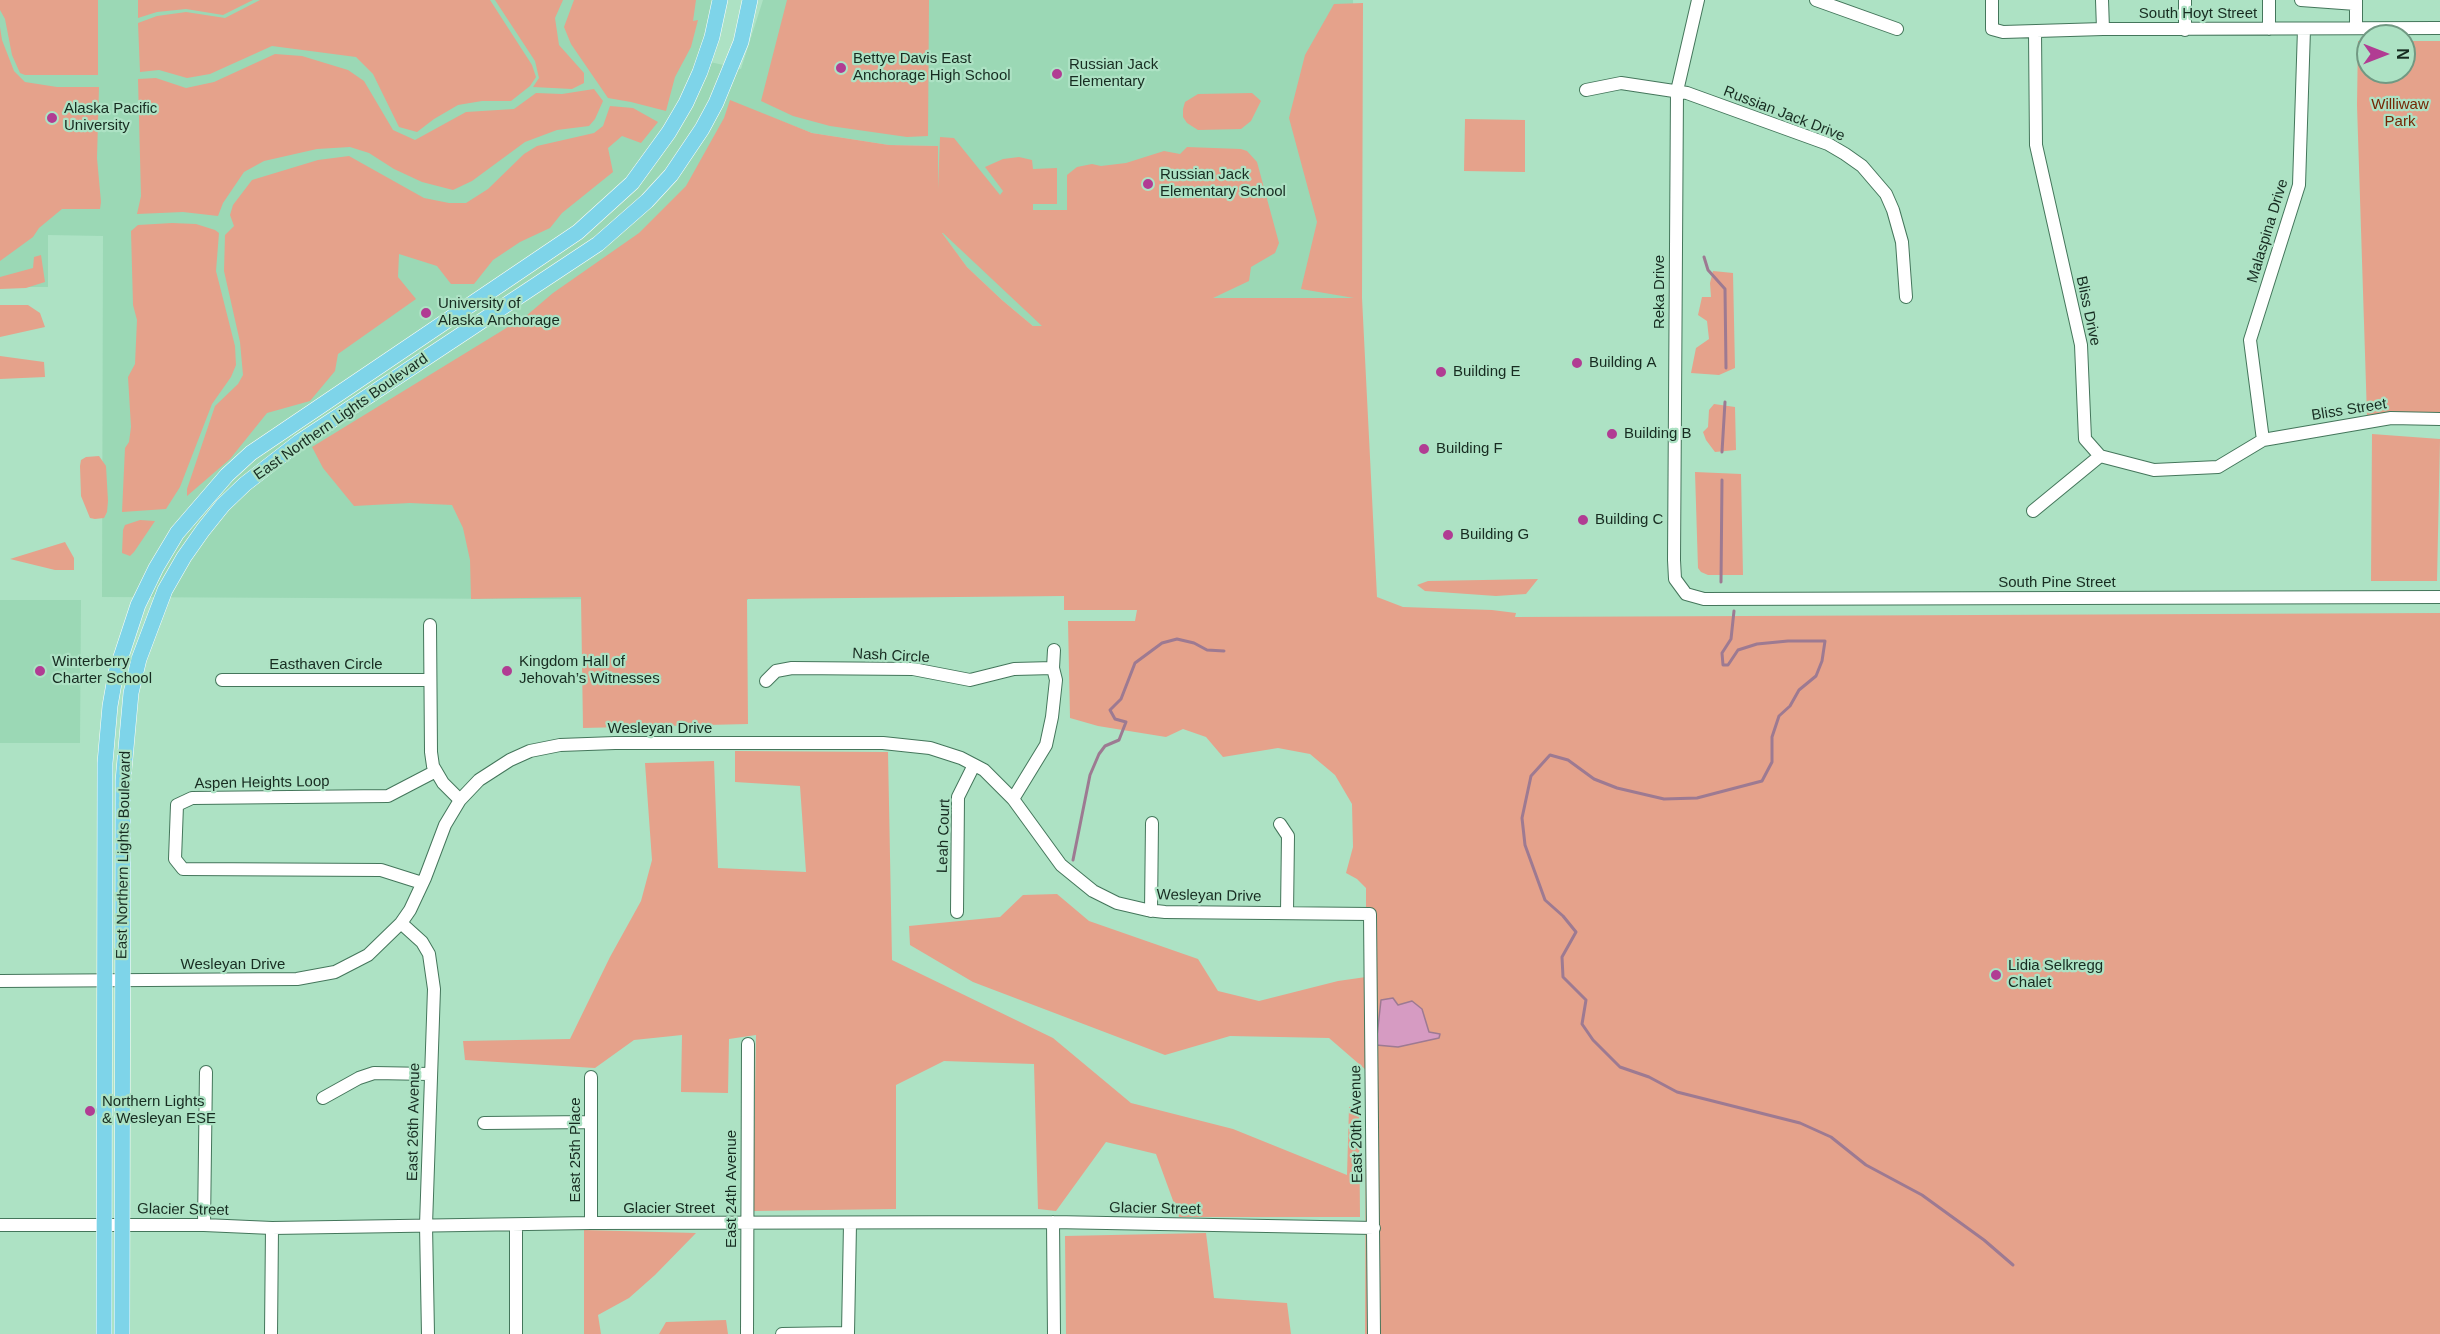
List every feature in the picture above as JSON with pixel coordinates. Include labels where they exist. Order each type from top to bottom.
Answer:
[{"type":"main road","name":"East Northern Lights Boulevard","points":[[104,1334],[105,763],[110,706],[116,672],[138,605],[177,533],[227,475],[251,453],[578,232],[632,183],[652,157],[686,103],[712,37],[720,0]]},
{"type":"main road","name":"East Northern Lights Boulevard","points":[[122,1334],[123,781],[131,693],[139,658],[165,590],[184,557],[224,505],[270,464],[583,254],[620,226],[647,201],[676,167],[702,129],[716,103],[741,42],[750,0]]},
{"type":"street","name":"Reka Drive","points":[[1679,586],[1675,579],[1674,560],[1677,91],[1698,0]]},
{"type":"street","points":[[1816,0],[1897,29]]},
{"type":"street","name":"South Hoyt Street","points":[[1992,0],[1992,28],[2003,32],[2103,29],[2356,28]]},
{"type":"street","points":[[2102,0],[2103,29]]},
{"type":"street","points":[[2185,0],[2185,30]]},
{"type":"street","points":[[2269,0],[2269,29]]},
{"type":"street","points":[[2301,0],[2356,2],[2356,24]]},
{"type":"street","name":"Malaspina Drive","points":[[2263,440],[2250,340],[2299,184],[2304,28]]},
{"type":"street","name":"South Hoyt Street","points":[[2416,28],[2440,28]]},
{"type":"street","name":"Bliss Drive","points":[[2036,32],[2036,145],[2081,345],[2085,439],[2100,456]]},
{"type":"street","name":"Russian Jack Drive","points":[[1586,90],[1621,83],[1677,91],[1828,144],[1862,166],[1886,194],[1897,220],[1904,256],[1906,297]]},
{"type":"street","name":"Bliss Street","points":[[2263,440],[2391,418],[2440,419]]},
{"type":"street","points":[[2032,511],[2100,456],[2154,470],[2218,467],[2263,440]]},
{"type":"street","name":"South Pine Street","points":[[1679,586],[1686,594],[1704,599],[2440,597]]},
{"type":"street","points":[[430,625],[431,752],[436,771],[443,783],[460,800]]},
{"type":"street","points":[[1013,799],[1046,745],[1056,680],[1053,668],[1054,650]]},
{"type":"street","name":"Nash Circle","points":[[766,681],[776,671],[792,668],[913,669],[970,680],[1014,669],[1053,668]]},
{"type":"street","name":"Easthaven Circle","points":[[222,680],[429,680]]},
{"type":"street","name":"Wesleyan Drive","points":[[0,981],[307,978],[335,972],[368,955],[410,910],[445,825],[460,800],[479,780],[510,760],[530,752],[560,745],[883,743],[930,748],[984,770],[1013,799],[1061,865],[1093,891],[1117,903],[1150,911],[1370,914]]},
{"type":"street","name":"Leah Court","points":[[957,912],[958,797],[974,765]]},
{"type":"street","name":"Aspen Heights Loop","points":[[422,883],[381,870],[183,869],[175,859],[177,805],[192,798],[388,796],[436,771]]},
{"type":"street","points":[[1150,911],[1152,823]]},
{"type":"street","points":[[1280,824],[1288,836],[1287,912]]},
{"type":"street","name":"East 20th Avenue","points":[[1370,914],[1374,1334]]},
{"type":"street","name":"East 26th Avenue","points":[[400,923],[422,942],[429,954],[434,989],[426,1225],[428,1334]]},
{"type":"street","name":"East 24th Avenue","points":[[747,1334],[748,1044]]},
{"type":"street","points":[[204,1224],[206,1072]]},
{"type":"street","points":[[323,1098],[359,1078],[374,1073],[430,1074]]},
{"type":"street","name":"East 25th Place","points":[[591,1077],[591,1223]]},
{"type":"street","points":[[484,1123],[591,1122]]},
{"type":"street","points":[[1053,1222],[1054,1334]]},
{"type":"street","name":"Glacier Street","points":[[0,1225],[204,1224],[272,1228],[591,1223],[1053,1222],[1374,1228]]},
{"type":"street","points":[[516,1224],[516,1334]]},
{"type":"street","points":[[782,1334],[848,1333],[850,1224]]},
{"type":"street","points":[[271,1334],[272,1228]]},
{"type":"shaded area","name":"University of Alaska Anchorage","points":[[0,0],[713,0],[706,33],[697,59],[741,69],[763,0],[1353,0],[1362,298],[1120,326],[1033,326],[967,267],[943,235],[937,223],[938,146],[889,145],[812,133],[750,109],[748,600],[102,597],[103,236],[48,235],[48,287],[0,287]]},
{"type":"shaded area","name":"Winterberry Charter School","points":[[0,600],[81,600],[80,743],[0,743]]},
{"type":"shaded area","points":[[1393,998],[1398,1005],[1412,1001],[1422,1009],[1429,1032],[1440,1034],[1439,1038],[1398,1047],[1376,1045],[1381,1000]]},
{"type":"green space","points":[[0,0],[98,0],[98,75],[25,75],[20,73],[12,55],[5,19],[0,10]]},
{"type":"green space","points":[[138,0],[253,0],[223,15],[186,9],[157,12],[138,18]]},
{"type":"green space","points":[[260,0],[490,0],[532,65],[536,77],[530,86],[511,101],[482,101],[458,105],[417,132],[399,127],[373,74],[356,57],[272,46],[210,74],[187,78],[159,70],[140,72],[138,23],[157,16],[186,12],[225,18]]},
{"type":"green space","points":[[495,0],[563,0],[555,18],[559,45],[584,73],[584,83],[572,89],[533,87],[539,78],[535,61]]},
{"type":"green space","points":[[574,0],[696,0],[693,21],[698,20],[691,47],[675,77],[666,111],[608,98],[571,44],[564,27]]},
{"type":"green space","name":"Bettye Davis East Anchorage High School","points":[[787,0],[929,0],[928,136],[907,137],[830,126],[793,116],[761,101]]},
{"type":"green space","points":[[1363,3],[1362,298],[1377,597],[1403,607],[1492,610],[1516,613],[1515,617],[2440,613],[2440,1334],[1365,1334],[1366,1070],[1329,1038],[1230,1036],[1165,1055],[973,982],[910,945],[909,926],[1000,917],[1023,895],[1057,894],[1089,921],[1198,959],[1218,991],[1259,1001],[1338,981],[1366,977],[1366,888],[1346,873],[1353,847],[1352,804],[1335,775],[1310,754],[1278,748],[1223,757],[1206,737],[1183,729],[1166,737],[1098,726],[1070,718],[1068,621],[1135,621],[1137,610],[1064,610],[1064,596],[747,599],[748,724],[583,728],[581,597],[471,599],[470,560],[463,528],[452,505],[410,503],[354,506],[323,468],[312,447],[526,316],[553,293],[639,233],[686,186],[724,118],[730,100],[812,133],[889,145],[938,146],[938,189],[940,137],[954,138],[1000,195],[1003,191],[985,167],[1003,159],[1019,157],[1032,160],[1033,169],[1057,168],[1057,204],[1033,204],[1033,210],[1067,210],[1067,175],[1077,167],[1126,163],[1164,151],[1180,154],[1187,147],[1241,149],[1247,151],[1257,162],[1279,243],[1275,253],[1251,267],[1249,281],[1213,298],[1354,298],[1301,289],[1317,222],[1289,118],[1305,55],[1334,4]],"holes":[[[943,233],[1042,326],[1033,326],[1002,300],[967,267]]]},
{"type":"green space","points":[[0,27],[2,40],[14,71],[25,82],[57,87],[99,87],[97,158],[101,202],[100,209],[62,209],[39,228],[33,237],[0,261]]},
{"type":"green space","name":"Williwaw Park","points":[[2416,41],[2440,41],[2440,415],[2367,416],[2357,84],[2416,84]]},
{"type":"green space","points":[[275,54],[302,56],[348,70],[364,81],[393,130],[415,140],[466,112],[514,109],[536,93],[562,94],[594,89],[603,101],[595,119],[589,126],[557,130],[525,142],[472,181],[453,190],[422,182],[394,169],[369,153],[350,147],[317,149],[264,161],[244,172],[223,203],[218,216],[183,212],[137,214],[141,196],[138,79],[156,78],[186,88],[214,82]]},
{"type":"green space","points":[[1252,93],[1261,101],[1251,121],[1241,129],[1198,130],[1187,123],[1183,117],[1185,102],[1198,94]]},
{"type":"green space","points":[[610,106],[633,108],[658,122],[641,143],[622,136],[608,148],[613,172],[562,213],[550,228],[520,242],[493,260],[474,284],[451,284],[437,266],[399,254],[398,277],[416,299],[338,354],[335,371],[310,401],[267,413],[230,459],[187,496],[187,489],[215,406],[238,384],[243,375],[240,342],[224,271],[225,235],[234,226],[230,215],[233,205],[252,180],[318,160],[349,156],[424,198],[449,203],[466,203],[488,189],[524,154],[537,146],[594,133],[603,126]]},
{"type":"green space","points":[[1465,119],[1525,120],[1525,172],[1464,171]]},
{"type":"green space","points":[[196,224],[219,233],[216,271],[235,346],[236,365],[231,377],[212,404],[180,487],[166,509],[122,512],[125,448],[129,442],[131,427],[128,377],[135,364],[137,320],[133,305],[131,231],[138,225]]},
{"type":"green space","points":[[41,255],[45,282],[26,288],[0,289],[0,277],[33,268],[34,257]]},
{"type":"green space","points":[[1713,271],[1733,273],[1735,368],[1719,375],[1691,373],[1696,348],[1709,339],[1707,321],[1698,315],[1702,297],[1711,297],[1710,283]]},
{"type":"green space","points":[[0,305],[28,305],[40,313],[45,327],[0,337]]},
{"type":"green space","points":[[0,356],[44,362],[45,377],[0,379]]},
{"type":"green space","points":[[1714,404],[1735,407],[1736,450],[1715,452],[1706,440],[1703,432],[1708,427],[1709,410]]},
{"type":"green space","points":[[2372,434],[2440,439],[2437,581],[2371,581]]},
{"type":"green space","points":[[99,456],[106,466],[108,501],[104,518],[95,519],[90,518],[81,496],[80,466],[81,460],[86,457]]},
{"type":"green space","points":[[1695,472],[1741,474],[1743,575],[1708,575],[1698,568]]},
{"type":"green space","points":[[140,520],[155,521],[130,556],[122,553],[125,525]]},
{"type":"green space","points":[[65,542],[74,558],[74,570],[55,570],[10,559]]},
{"type":"green space","points":[[1538,579],[1526,594],[1496,596],[1425,591],[1417,585],[1428,581]]},
{"type":"green space","points":[[735,751],[888,752],[892,960],[1053,1038],[1131,1103],[1233,1129],[1347,1175],[1349,1107],[1359,1105],[1360,1217],[1179,1217],[1156,1154],[1106,1142],[1056,1211],[1038,1209],[1034,1064],[944,1061],[896,1085],[896,1209],[753,1211],[756,1035],[729,1039],[728,1093],[681,1092],[682,1035],[634,1040],[595,1068],[465,1060],[463,1041],[570,1039],[610,957],[641,901],[652,860],[645,763],[714,761],[718,868],[806,872],[800,786],[735,782]]},
{"type":"green space","points":[[584,1230],[696,1233],[629,1298],[598,1315],[601,1334],[584,1334]]},
{"type":"green space","points":[[1206,1233],[1214,1298],[1287,1303],[1291,1334],[1066,1334],[1065,1236]]},
{"type":"green space","points":[[726,1320],[728,1334],[659,1334],[666,1322]]},
{"type":"waterway","points":[[1704,257],[1708,270],[1725,289],[1726,368]]},
{"type":"waterway","points":[[1722,452],[1725,402]]},
{"type":"waterway","points":[[1721,582],[1722,480]]},
{"type":"waterway","points":[[1734,611],[1731,639],[1722,653],[1723,665],[1728,665],[1738,650],[1757,644],[1825,641],[1822,661],[1816,676],[1799,690],[1790,706],[1779,716],[1772,737],[1772,762],[1762,781],[1697,798],[1664,799],[1617,788],[1594,779],[1568,760],[1550,755],[1531,776],[1522,818],[1525,845],[1545,900],[1576,932],[1562,957],[1563,977],[1586,1000],[1582,1024],[1593,1040],[1620,1067],[1649,1077],[1677,1092],[1800,1123],[1831,1137],[1866,1165],[1922,1195],[1984,1240],[2013,1265]]},
{"type":"waterway","points":[[1073,860],[1090,775],[1099,754],[1105,746],[1119,740],[1126,722],[1115,719],[1110,710],[1121,699],[1135,663],[1162,643],[1177,639],[1194,643],[1207,650],[1224,651]]},
{"type":"place","name":"Bettye Davis East Anchorage High School","points":[[841,68]]},
{"type":"place","name":"Russian Jack Elementary","points":[[1057,74]]},
{"type":"place","name":"Alaska Pacific University","points":[[52,118]]},
{"type":"place","name":"Russian Jack Elementary School","points":[[1148,184]]},
{"type":"place","name":"University of Alaska Anchorage","points":[[426,313]]},
{"type":"place","name":"Building A","points":[[1577,363]]},
{"type":"place","name":"Building E","points":[[1441,372]]},
{"type":"place","name":"Building B","points":[[1612,434]]},
{"type":"place","name":"Building F","points":[[1424,449]]},
{"type":"place","name":"Building C","points":[[1583,520]]},
{"type":"place","name":"Building G","points":[[1448,535]]},
{"type":"place","name":"Winterberry Charter School","points":[[40,671]]},
{"type":"place","name":"Kingdom Hall of Jehovah’s Witnesses","points":[[507,671]]},
{"type":"place","name":"Lidia Selkregg Chalet","points":[[1996,975]]},
{"type":"place","name":"Northern Lights & Wesleyan ESE","points":[[90,1111]]}]
